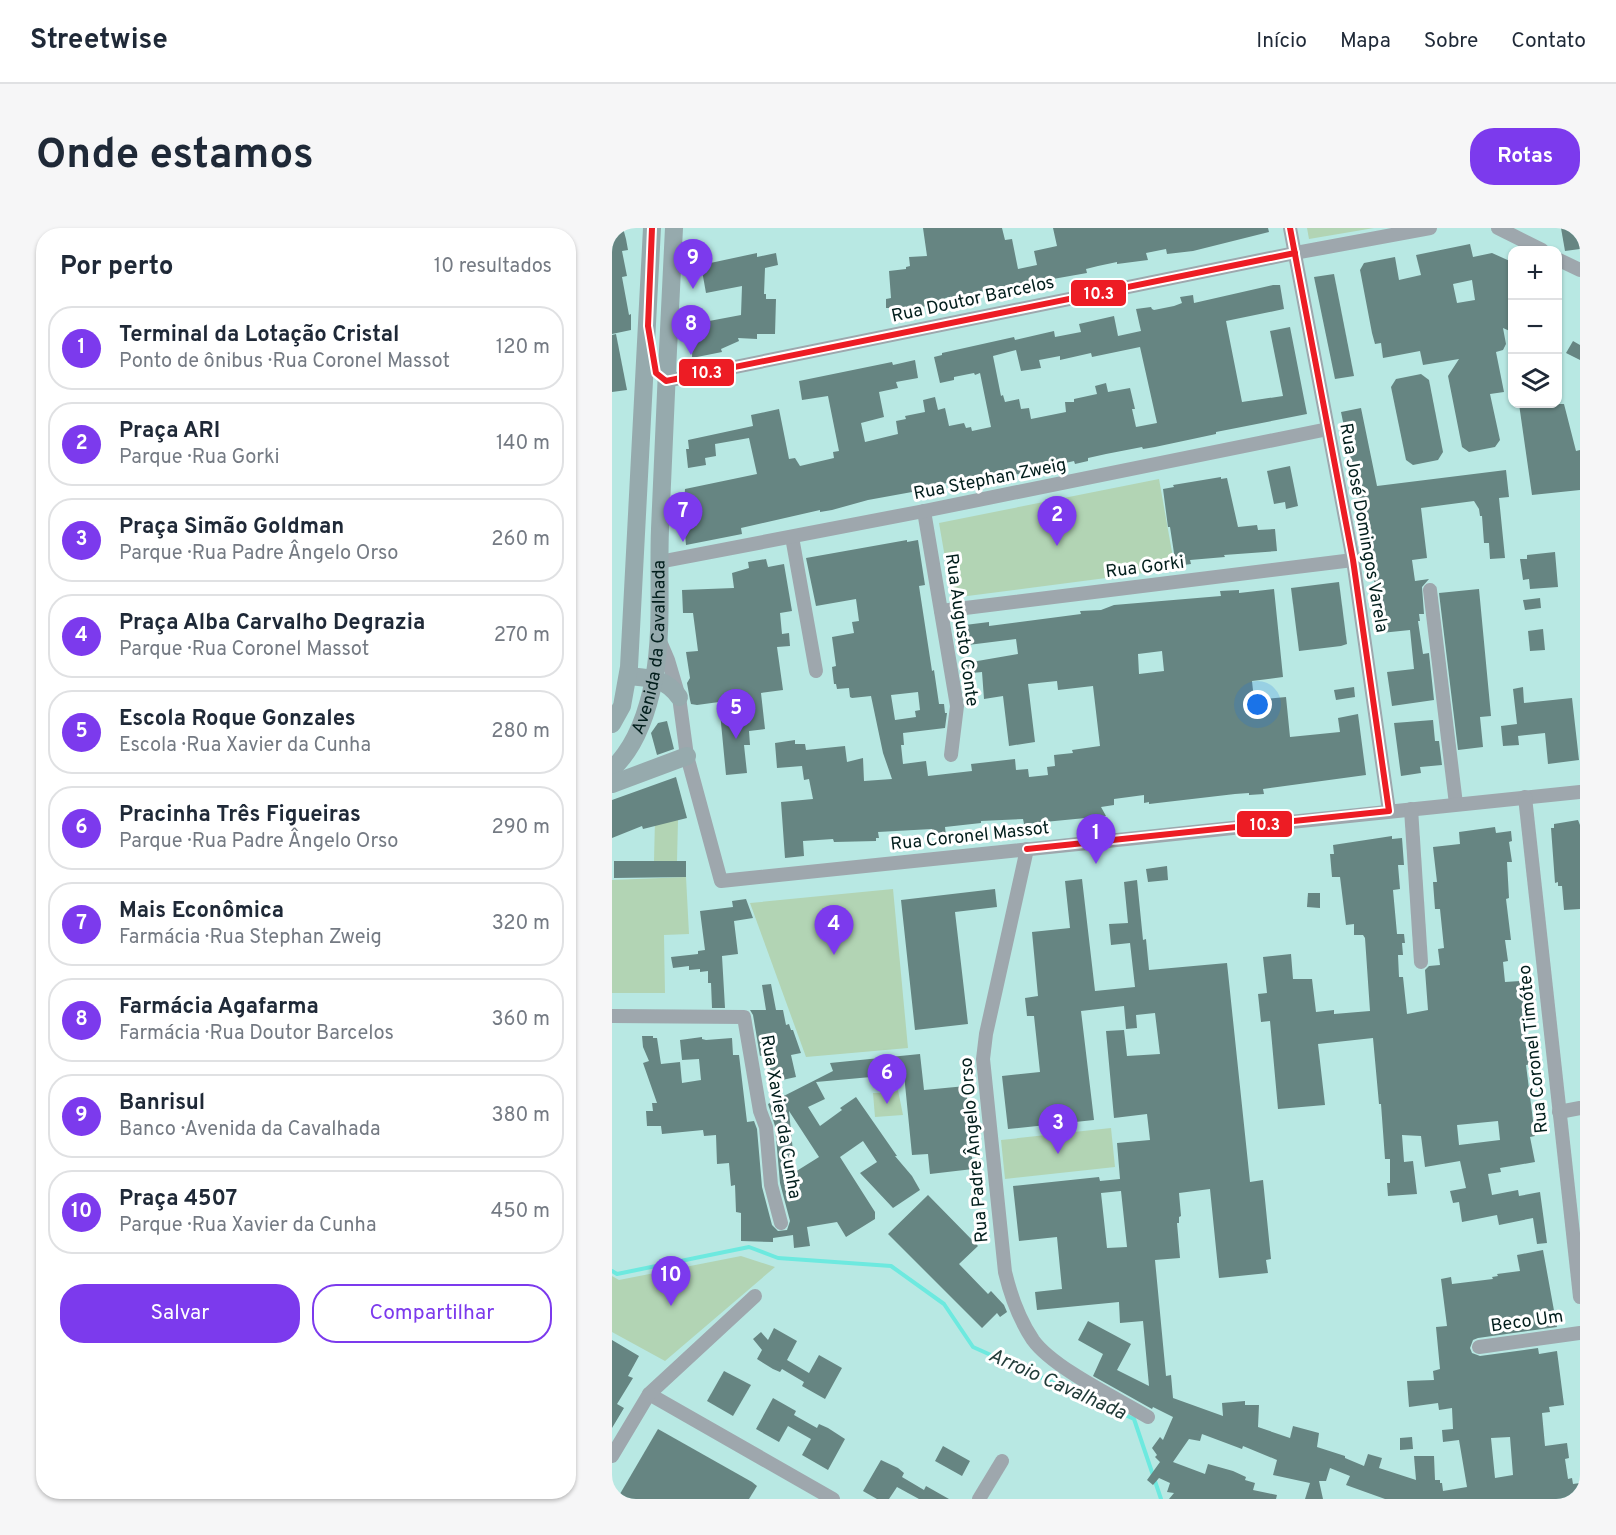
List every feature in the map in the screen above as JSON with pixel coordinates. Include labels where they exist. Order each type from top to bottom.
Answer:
[{"type":"main road","name":"Avenida da Cavalhada","points":[[612,723],[622,706],[629,676],[652,228]]},
{"type":"main road","name":"Avenida da Cavalhada","points":[[612,769],[627,751],[639,729],[654,679],[658,637],[666,381],[674,228]]},
{"type":"main road","points":[[648,326],[656,374],[666,381]]},
{"type":"main road","points":[[629,676],[667,683],[679,697]]},
{"type":"main road","points":[[612,784],[687,756]]},
{"type":"street","name":"Rua José Domingos Varela","points":[[1290,228],[1353,560],[1389,811]]},
{"type":"street","name":"Rua Doutor Barcelos","points":[[666,381],[1426,228]]},
{"type":"street","points":[[1498,228],[1534,246]]},
{"type":"street","points":[[1562,261],[1580,270]]},
{"type":"street","name":"Rua Stephan Zweig","points":[[659,562],[1328,429]]},
{"type":"street","name":"Rua Augusto Conte","points":[[924,511],[957,706],[951,755]]},
{"type":"street","points":[[792,537],[816,670]]},
{"type":"street","name":"Rua Gorki","points":[[941,611],[1353,560]]},
{"type":"street","points":[[1430,590],[1456,804]]},
{"type":"street","points":[[658,637],[668,660],[679,697],[687,756]]},
{"type":"street","name":"Rua Coronel Massot","points":[[687,756],[721,881],[1580,792]]},
{"type":"street","name":"Rua Coronel Timóteo","points":[[1525,797],[1580,1297]]},
{"type":"street","points":[[1411,809],[1421,962]]},
{"type":"street","name":"Rua Padre Ângelo Orso","points":[[1028,849],[986,1034],[983,1059],[1005,1272],[1013,1305],[1034,1342],[1063,1367],[1149,1417]]},
{"type":"street","name":"Rua Xavier da Cunha","points":[[612,1016],[744,1017],[760,1111],[766,1127],[771,1185],[781,1223]]},
{"type":"street","points":[[1559,1112],[1580,1108]]},
{"type":"street","points":[[612,1456],[649,1394],[755,1296]]},
{"type":"street","name":"Beco Um","points":[[1479,1347],[1580,1333]]},
{"type":"street","points":[[649,1394],[833,1499]]},
{"type":"street","points":[[979,1499],[1002,1461]]},
{"type":"green space","points":[[1307,228],[1374,228],[1309,239]]},
{"type":"green space","points":[[1159,479],[1175,569],[952,598],[939,523]]},
{"type":"green space","points":[[655,819],[678,820],[677,861],[654,861]]},
{"type":"green space","points":[[686,877],[689,934],[664,935],[665,993],[612,993],[612,880]]},
{"type":"green space","points":[[893,889],[908,1048],[806,1057],[750,903]]},
{"type":"green space","points":[[898,1090],[903,1115],[875,1117],[873,1093],[892,1093]]},
{"type":"green space","points":[[1111,1128],[1115,1167],[1005,1179],[1001,1140]]},
{"type":"green space","points":[[741,1256],[775,1267],[665,1361],[612,1332],[612,1276],[619,1280]]},
{"type":"building","points":[[612,228],[623,228],[626,239],[628,250],[622,251],[627,276],[622,277],[629,315],[631,314],[631,330],[612,334]]},
{"type":"building","points":[[923,228],[1002,228],[1005,240],[1012,239],[1018,269],[1037,265],[1034,251],[1057,246],[1053,228],[1268,228],[1269,232],[1193,251],[1167,254],[1166,249],[1146,253],[1148,260],[1117,264],[1117,262],[1086,269],[1087,273],[945,298],[946,301],[928,306],[896,310],[896,308],[886,308],[886,299],[891,298],[889,271],[906,269],[910,266],[909,257],[927,256]]},
{"type":"building","points":[[1561,228],[1580,228],[1580,249],[1565,251]]},
{"type":"building","points":[[1470,244],[1473,257],[1492,253],[1508,260],[1508,330],[1503,328],[1506,344],[1503,350],[1496,352],[1504,392],[1490,394],[1500,440],[1495,447],[1469,452],[1462,447],[1448,376],[1459,359],[1423,365],[1420,351],[1383,358],[1381,343],[1375,344],[1360,270],[1364,263],[1395,257],[1399,280],[1421,275],[1416,255]],"holes":[[[1472,280],[1475,300],[1457,303],[1453,284]]]},
{"type":"building","points":[[757,253],[757,257],[776,253],[778,265],[765,268],[764,294],[766,294],[766,299],[776,299],[775,334],[757,334],[757,339],[738,338],[739,341],[721,349],[722,352],[692,358],[693,324],[741,315],[742,286],[706,293],[701,265]]},
{"type":"building","points":[[1334,274],[1354,376],[1335,379],[1314,277]]},
{"type":"building","points":[[1280,285],[1284,309],[1226,321],[1242,402],[1283,396],[1270,331],[1290,327],[1307,414],[1155,447],[1143,449],[1142,447],[1106,454],[1075,464],[1074,461],[996,479],[996,477],[947,486],[947,483],[923,488],[923,490],[868,500],[832,510],[820,512],[820,510],[741,528],[742,534],[686,545],[683,514],[685,489],[757,474],[749,438],[715,444],[716,456],[705,458],[706,465],[688,468],[686,449],[689,449],[688,440],[753,426],[751,415],[779,409],[789,459],[795,458],[800,466],[834,458],[833,452],[839,451],[828,396],[802,400],[799,381],[892,362],[893,365],[915,360],[918,378],[896,382],[898,388],[879,392],[884,417],[861,423],[865,442],[898,434],[896,421],[906,419],[905,416],[925,412],[923,400],[935,397],[938,410],[945,408],[949,426],[964,423],[966,428],[971,427],[972,431],[991,427],[980,373],[954,377],[954,380],[940,383],[934,357],[942,353],[1014,337],[1015,340],[1054,331],[1055,337],[1081,332],[1079,324],[1114,316],[1118,336],[1141,331],[1136,309],[1151,307],[1154,310],[1174,306],[1182,303],[1180,297],[1193,295],[1194,303]],"holes":[[[1140,347],[1157,423],[1136,427],[1130,388],[1108,392],[1106,383],[1095,386],[1097,394],[1074,399],[1074,402],[1065,402],[1066,412],[1031,419],[1029,408],[1021,409],[1019,399],[1005,402],[1003,395],[1001,396],[993,356],[1016,350],[1021,371],[1041,368],[1039,360],[1060,356],[1060,360],[1091,353],[1092,357]]]},
{"type":"building","points":[[616,334],[627,390],[612,392],[612,335]]},
{"type":"building","points":[[1573,341],[1580,345],[1580,360],[1566,353]]},
{"type":"building","points":[[1421,374],[1429,380],[1443,452],[1438,460],[1413,465],[1406,460],[1391,387],[1396,379]]},
{"type":"building","points":[[1564,404],[1576,451],[1580,450],[1580,490],[1532,495],[1520,408],[1562,408]]},
{"type":"building","points":[[1361,408],[1377,486],[1506,470],[1509,497],[1499,498],[1505,558],[1490,559],[1489,543],[1484,543],[1482,516],[1474,501],[1421,508],[1427,558],[1412,560],[1415,581],[1429,579],[1422,587],[1424,614],[1419,614],[1420,621],[1418,621],[1423,654],[1429,653],[1434,700],[1392,706],[1387,672],[1414,669],[1410,630],[1381,633],[1365,513],[1362,514],[1341,412]]},
{"type":"building","points":[[1290,466],[1298,506],[1286,509],[1285,502],[1274,504],[1267,471]]},
{"type":"building","points":[[1221,477],[1221,479],[1227,478],[1238,527],[1257,525],[1258,530],[1275,529],[1277,551],[1190,560],[1191,564],[1176,566],[1163,489],[1174,487],[1173,485]]},
{"type":"building","points":[[918,540],[925,585],[919,586],[932,671],[934,670],[939,704],[944,704],[945,713],[947,713],[945,728],[903,733],[904,745],[901,745],[903,764],[926,761],[928,776],[972,771],[971,764],[1015,759],[1016,770],[1028,769],[1029,777],[1048,775],[1047,767],[1055,766],[1054,755],[1100,746],[1093,686],[1058,690],[1057,681],[1028,684],[1035,742],[1009,746],[1003,696],[984,699],[982,672],[962,674],[960,664],[1018,654],[1016,639],[960,646],[957,626],[989,622],[989,626],[1081,614],[1080,611],[1101,610],[1114,605],[1221,596],[1220,591],[1239,590],[1239,593],[1274,589],[1283,677],[1252,681],[1254,700],[1286,697],[1290,737],[1340,732],[1338,718],[1358,714],[1366,775],[1263,789],[1264,794],[1235,794],[1149,804],[1149,802],[1144,803],[1144,795],[1114,799],[1114,805],[1101,807],[1106,816],[1024,824],[1023,819],[981,821],[981,823],[945,827],[946,836],[933,838],[932,829],[878,832],[879,838],[876,838],[876,841],[834,842],[833,839],[803,841],[804,856],[785,858],[781,802],[813,799],[809,779],[804,780],[802,766],[777,768],[775,743],[795,740],[795,744],[805,744],[806,750],[845,746],[847,762],[863,758],[864,781],[892,779],[883,753],[871,696],[852,698],[849,688],[837,689],[834,684],[832,667],[836,666],[832,637],[854,633],[852,622],[859,621],[856,599],[816,606],[806,558]],"holes":[[[1162,651],[1164,671],[1139,674],[1138,654]],[[918,692],[920,710],[915,711],[916,717],[895,720],[891,695]]]},
{"type":"building","points":[[1555,552],[1558,587],[1530,589],[1529,579],[1523,580],[1520,559],[1527,559],[1527,555]]},
{"type":"building","points":[[766,559],[768,567],[784,564],[792,611],[780,613],[782,634],[789,633],[790,646],[777,647],[783,690],[761,693],[765,729],[749,731],[750,745],[744,745],[747,773],[726,775],[719,702],[697,705],[691,704],[690,700],[687,683],[690,678],[686,652],[698,651],[693,613],[683,613],[682,590],[734,588],[732,573],[749,568],[748,562]]},
{"type":"building","points":[[1339,582],[1347,644],[1299,651],[1291,588]]},
{"type":"building","points":[[1479,589],[1491,716],[1480,717],[1483,747],[1458,750],[1439,593]]},
{"type":"building","points":[[1540,598],[1541,608],[1525,610],[1523,600]]},
{"type":"building","points":[[1543,629],[1545,650],[1530,651],[1528,631]]},
{"type":"building","points":[[1354,687],[1355,697],[1336,700],[1334,690]]},
{"type":"building","points":[[1523,687],[1524,703],[1572,698],[1579,760],[1548,764],[1545,733],[1518,736],[1519,745],[1503,746],[1501,726],[1517,724],[1513,689]]},
{"type":"building","points":[[1433,720],[1435,741],[1439,741],[1442,765],[1420,767],[1421,773],[1401,776],[1394,723]]},
{"type":"building","points":[[667,721],[674,749],[657,755],[651,733],[658,723]]},
{"type":"building","points":[[676,777],[687,818],[643,829],[642,826],[612,838],[612,800]]},
{"type":"building","points":[[1578,820],[1580,825],[1580,909],[1564,910],[1562,886],[1558,886],[1558,882],[1555,883],[1551,828],[1554,828],[1554,824]]},
{"type":"building","points":[[1495,827],[1496,833],[1511,831],[1512,841],[1509,842],[1512,862],[1507,862],[1509,898],[1506,899],[1511,940],[1505,940],[1508,961],[1503,962],[1505,982],[1520,981],[1522,995],[1526,995],[1528,1008],[1522,1009],[1527,1055],[1533,1054],[1534,1064],[1526,1065],[1535,1136],[1530,1137],[1535,1162],[1500,1168],[1501,1172],[1488,1174],[1492,1195],[1518,1190],[1519,1196],[1540,1192],[1547,1243],[1537,1244],[1533,1218],[1499,1225],[1497,1215],[1462,1222],[1459,1202],[1453,1203],[1450,1191],[1466,1188],[1460,1161],[1425,1167],[1421,1136],[1402,1135],[1404,1162],[1413,1161],[1417,1194],[1388,1196],[1390,1159],[1385,1159],[1373,1038],[1318,1044],[1325,1105],[1278,1109],[1270,1021],[1261,1022],[1258,994],[1267,993],[1263,957],[1291,954],[1293,979],[1312,979],[1316,1012],[1334,1010],[1334,1014],[1370,1011],[1365,938],[1363,935],[1354,935],[1354,924],[1346,925],[1340,877],[1332,877],[1330,854],[1334,854],[1333,845],[1392,836],[1392,839],[1402,838],[1404,865],[1398,865],[1400,889],[1393,890],[1397,934],[1404,934],[1403,955],[1398,955],[1399,977],[1403,977],[1407,1014],[1428,1010],[1425,970],[1429,966],[1440,965],[1438,949],[1444,948],[1440,909],[1435,909],[1433,882],[1437,882],[1433,847],[1460,844],[1459,832]],"holes":[[[1498,1121],[1500,1140],[1459,1145],[1457,1125]]]},
{"type":"building","points":[[614,861],[686,861],[686,877],[614,878]]},
{"type":"building","points":[[1167,866],[1168,880],[1148,882],[1146,869]]},
{"type":"building","points":[[1082,879],[1095,991],[1135,987],[1130,943],[1111,945],[1109,924],[1128,923],[1124,882],[1137,880],[1143,940],[1146,939],[1149,970],[1227,963],[1250,1182],[1263,1180],[1271,1259],[1266,1260],[1268,1273],[1219,1278],[1210,1189],[1179,1193],[1181,1216],[1177,1223],[1180,1258],[1155,1260],[1166,1376],[1171,1375],[1173,1398],[1223,1416],[1222,1403],[1245,1401],[1245,1405],[1259,1405],[1258,1427],[1290,1438],[1293,1426],[1319,1433],[1317,1447],[1345,1456],[1364,1466],[1368,1454],[1382,1458],[1379,1468],[1416,1480],[1414,1456],[1434,1456],[1435,1480],[1440,1480],[1443,1491],[1467,1487],[1459,1440],[1443,1442],[1442,1430],[1453,1429],[1452,1408],[1439,1410],[1438,1403],[1409,1407],[1407,1381],[1434,1380],[1433,1371],[1440,1369],[1436,1327],[1447,1326],[1441,1279],[1451,1277],[1452,1284],[1493,1279],[1492,1277],[1498,1276],[1497,1274],[1520,1271],[1517,1255],[1543,1250],[1557,1327],[1478,1338],[1473,1340],[1470,1348],[1472,1353],[1480,1356],[1538,1348],[1539,1354],[1557,1351],[1564,1405],[1549,1407],[1550,1412],[1542,1413],[1545,1446],[1567,1443],[1569,1458],[1565,1459],[1568,1479],[1572,1478],[1573,1484],[1580,1483],[1580,1492],[1574,1492],[1575,1499],[1385,1499],[1346,1485],[1350,1476],[1330,1468],[1326,1481],[1319,1481],[1323,1499],[1305,1499],[1310,1483],[1273,1475],[1277,1460],[1243,1446],[1242,1449],[1202,1434],[1200,1441],[1189,1439],[1173,1462],[1205,1474],[1208,1464],[1233,1471],[1246,1477],[1245,1480],[1255,1483],[1253,1490],[1277,1495],[1276,1499],[1169,1499],[1174,1493],[1167,1492],[1170,1483],[1159,1478],[1153,1485],[1147,1480],[1160,1462],[1155,1457],[1157,1455],[1152,1448],[1160,1437],[1163,1440],[1173,1417],[1153,1407],[1152,1409],[1093,1376],[1103,1354],[1078,1340],[1088,1321],[1131,1344],[1117,1370],[1149,1386],[1143,1321],[1120,1323],[1119,1302],[1037,1310],[1035,1292],[1062,1289],[1057,1237],[1019,1241],[1013,1186],[1099,1177],[1100,1181],[1120,1179],[1117,1143],[1150,1140],[1147,1114],[1114,1118],[1106,1031],[1124,1030],[1127,1056],[1160,1054],[1155,1013],[1136,1015],[1137,1028],[1126,1029],[1124,1006],[1081,1011],[1094,1120],[1008,1129],[1002,1076],[1040,1072],[1034,1016],[1027,1016],[1025,998],[1038,996],[1032,932],[1070,928],[1065,881]],"holes":[[[1121,1191],[1127,1247],[1107,1248],[1101,1193]],[[1510,1437],[1513,1475],[1495,1478],[1491,1438]]]},
{"type":"building","points":[[995,889],[997,907],[955,912],[968,1024],[915,1030],[901,900]]},
{"type":"building","points":[[1308,893],[1320,893],[1320,908],[1307,907]]},
{"type":"building","points":[[746,899],[753,918],[734,921],[738,954],[722,956],[725,1008],[712,1008],[708,971],[689,970],[689,966],[673,968],[671,957],[698,954],[698,951],[705,950],[700,911],[733,907],[732,901]]},
{"type":"building","points":[[771,984],[776,1010],[783,1010],[786,1025],[789,1024],[793,1030],[801,1053],[791,1055],[796,1077],[773,1082],[767,1054],[760,1056],[753,1015],[750,1010],[766,1010],[762,985]]},
{"type":"building","points":[[642,1036],[657,1038],[661,1064],[680,1062],[682,1083],[701,1080],[699,1059],[682,1060],[680,1040],[702,1037],[706,1040],[732,1038],[733,1055],[739,1055],[747,1122],[754,1121],[757,1129],[762,1187],[772,1225],[778,1231],[787,1230],[790,1221],[780,1183],[775,1126],[768,1104],[833,1071],[830,1063],[920,1054],[924,1090],[966,1086],[973,1169],[930,1174],[928,1154],[912,1155],[904,1074],[816,1082],[825,1099],[808,1107],[820,1126],[856,1097],[920,1190],[893,1208],[860,1173],[877,1162],[863,1141],[840,1157],[875,1212],[875,1219],[846,1237],[837,1222],[807,1227],[810,1246],[794,1248],[793,1235],[773,1238],[773,1242],[741,1241],[741,1213],[736,1212],[735,1185],[731,1186],[729,1163],[717,1164],[716,1135],[704,1136],[703,1130],[662,1134],[661,1126],[647,1126],[646,1111],[653,1111],[652,1103],[657,1103],[643,1063],[649,1061],[643,1047]],"holes":[[[789,1111],[819,1157],[795,1172]]]},
{"type":"building","points":[[928,1195],[978,1246],[959,1264],[988,1294],[991,1291],[1004,1305],[1007,1312],[1000,1317],[997,1313],[982,1328],[888,1234]]},
{"type":"building","points":[[774,1328],[797,1341],[787,1360],[809,1373],[819,1355],[842,1368],[825,1399],[802,1386],[804,1382],[782,1369],[780,1372],[757,1359],[762,1350],[753,1339],[761,1332],[768,1340]]},
{"type":"building","points":[[612,1340],[639,1356],[628,1376],[633,1378],[617,1404],[624,1408],[612,1428]]},
{"type":"building","points":[[724,1371],[751,1385],[733,1416],[707,1401]]},
{"type":"building","points":[[773,1398],[796,1411],[794,1415],[817,1428],[819,1424],[828,1428],[845,1439],[828,1470],[802,1455],[811,1439],[788,1426],[779,1442],[756,1429]]},
{"type":"building","points":[[658,1429],[752,1482],[757,1486],[749,1499],[617,1499]]},
{"type":"building","points":[[1412,1437],[1413,1449],[1400,1450],[1400,1438]]},
{"type":"building","points":[[943,1446],[970,1461],[962,1476],[935,1461]]},
{"type":"building","points":[[881,1460],[898,1468],[904,1473],[902,1477],[924,1490],[926,1486],[949,1499],[919,1499],[897,1487],[889,1499],[877,1499],[863,1491]]},
{"type":"waterway","name":"Arroio Cavalhada","points":[[612,1271],[617,1274],[749,1247],[778,1258],[891,1266],[944,1304],[973,1347],[1134,1419],[1161,1499]]},
{"type":"transit line","name":"10.3","points":[[652,228],[648,326],[656,373],[666,381],[1295,253]]},
{"type":"transit line","name":"10.3","points":[[1027,849],[1389,811],[1353,560],[1290,228]]},
{"type":"place","name":"Banrisul","points":[[693,289]]},
{"type":"place","name":"Farmácia Agafarma","points":[[691,355]]},
{"type":"place","name":"Mais Econômica","points":[[683,542]]},
{"type":"place","name":"Praça ARI","points":[[1057,546]]},
{"type":"place","name":"Escola Roque Gonzales","points":[[736,739]]},
{"type":"place","name":"Terminal da Lotação Cristal","points":[[1096,864]]},
{"type":"place","name":"Praça Alba Carvalho Degrazia","points":[[834,955]]},
{"type":"place","name":"Pracinha Três Figueiras","points":[[887,1104]]},
{"type":"place","name":"Praça Simão Goldman","points":[[1058,1154]]},
{"type":"place","name":"Praça 4507","points":[[671,1306]]}]
